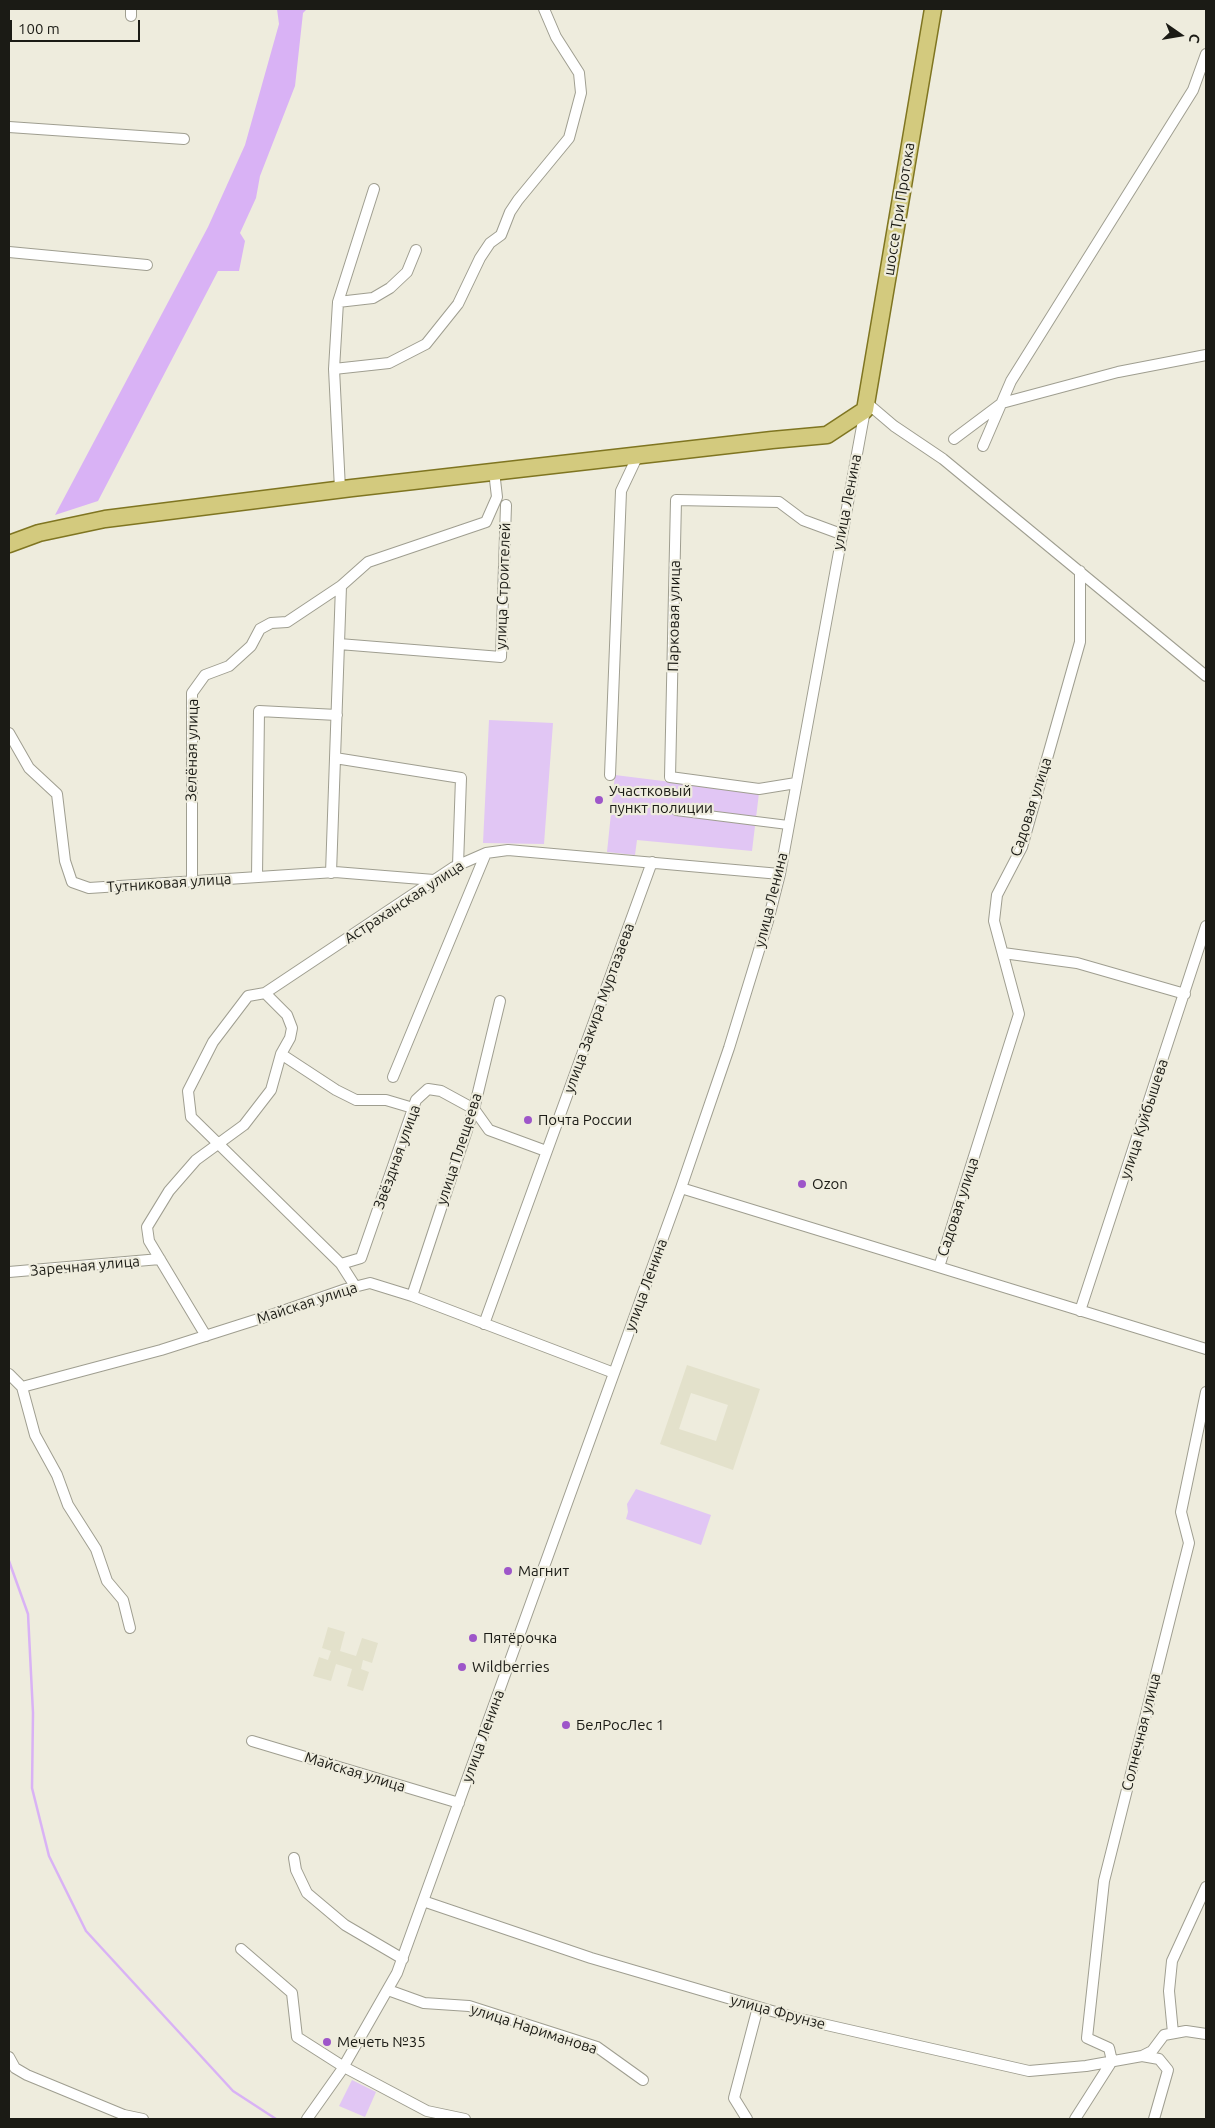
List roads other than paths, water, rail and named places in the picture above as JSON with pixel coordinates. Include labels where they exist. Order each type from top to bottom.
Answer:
[{"type":"main road","name":"шоссе Три Протока","points":[[866,407],[933,9]]},
{"type":"main road","points":[[9,544],[39,533],[105,519],[494,471],[827,435],[866,407]]},
{"type":"street","points":[[334,369],[389,363],[426,344],[458,304],[480,258],[490,243],[501,235],[510,212],[518,200],[569,138],[581,93],[579,73],[556,37],[544,9]]},
{"type":"street","points":[[983,446],[1011,381],[1193,90],[1206,54]]},
{"type":"street","points":[[9,127],[184,139]]},
{"type":"street","points":[[340,489],[334,369],[338,302],[374,189]]},
{"type":"street","points":[[338,302],[373,298],[390,288],[407,272],[416,250]]},
{"type":"street","points":[[9,252],[147,266]]},
{"type":"street","points":[[954,440],[1002,403],[1118,372],[1206,355]]},
{"type":"street","points":[[866,407],[943,459],[1206,676]]},
{"type":"street","name":"улица Ленина","points":[[307,2119],[344,2067],[388,1990],[402,1959],[681,1188],[729,1048],[768,921],[780,874],[841,534],[866,407]]},
{"type":"street","points":[[610,775],[621,491],[638,455]]},
{"type":"street","name":"Зелёная улица","points":[[192,881],[192,693],[205,675],[229,666],[251,646],[260,630],[271,622],[287,622],[341,586],[368,562],[486,522],[497,497],[494,471]]},
{"type":"street","name":"Парковая улица","points":[[796,783],[760,789],[670,778],[676,500],[779,502],[803,520],[841,534]]},
{"type":"street","name":"улица Строителей","points":[[339,644],[501,657],[506,505]]},
{"type":"street","name":"Садовая улица","points":[[938,1268],[1019,1014],[994,921],[997,894],[1022,847],[1080,642],[1080,572]]},
{"type":"street","points":[[331,873],[341,586]]},
{"type":"street","points":[[257,877],[259,711],[337,715]]},
{"type":"street","name":"Тутниковая улица","points":[[9,733],[29,768],[57,794],[65,861],[72,882],[89,888],[331,873],[434,880]]},
{"type":"street","points":[[335,758],[461,778],[458,865]]},
{"type":"street","points":[[676,811],[788,825]]},
{"type":"street","name":"Астраханская улица","points":[[355,1286],[342,1264],[190,1117],[188,1091],[212,1042],[248,996],[264,993],[434,880],[458,865],[486,853],[508,850],[780,874]]},
{"type":"street","points":[[394,1077],[486,853]]},
{"type":"street","name":"улица Закира Муртазаева","points":[[484,1324],[652,862]]},
{"type":"street","name":"улица Куйбышева","points":[[1080,1311],[1206,926]]},
{"type":"street","points":[[1003,953],[1077,963],[1185,994]]},
{"type":"street","points":[[206,1336],[149,1241],[147,1227],[169,1191],[196,1160],[244,1125],[271,1090],[281,1054],[290,1038],[292,1028],[288,1015],[264,993]]},
{"type":"street","name":"улица Плещеева","points":[[412,1296],[474,1108],[500,1001]]},
{"type":"street","points":[[281,1054],[336,1090],[356,1100],[386,1100],[413,1108]]},
{"type":"street","name":"Звёздная улица","points":[[342,1264],[361,1258],[416,1100],[428,1088],[441,1091],[474,1108]]},
{"type":"street","points":[[474,1108],[489,1130],[546,1151]]},
{"type":"street","name":"Садовая улица","points":[[681,1188],[1206,1349]]},
{"type":"street","name":"Заречная улица","points":[[9,1272],[160,1259]]},
{"type":"street","name":"Майская улица","points":[[22,1387],[206,1336],[355,1286],[370,1283],[412,1296],[614,1373]]},
{"type":"street","points":[[9,1374],[22,1387],[35,1436],[57,1475],[68,1505],[96,1549],[107,1581],[123,1600],[130,1628]]},
{"type":"street","name":"Солнечная улица","points":[[1112,2061],[1108,2048],[1087,2038],[1104,1881],[1188,1543],[1180,1512],[1206,1392]]},
{"type":"street","name":"Майская улица","points":[[252,1740],[459,1804]]},
{"type":"street","points":[[294,1858],[296,1870],[307,1893],[346,1925],[402,1959]]},
{"type":"street","points":[[1172,2033],[1169,1990],[1172,1962],[1206,1887]]},
{"type":"street","name":"улица Фрунзе","points":[[423,1901],[591,1958],[758,2007],[882,2039],[1029,2071],[1142,2056]]},
{"type":"street","points":[[242,1949],[292,1993],[297,2037],[344,2067],[427,2111],[465,2119]]},
{"type":"street","name":"улица Нариманова","points":[[388,1990],[424,2003],[468,2006],[597,2047],[643,2080]]},
{"type":"street","points":[[747,2119],[734,2098],[758,2007]]},
{"type":"street","points":[[1142,2056],[1152,2050],[1164,2035],[1186,2031],[1206,2034]]},
{"type":"street","points":[[1142,2056],[1159,2058],[1168,2070],[1154,2119]]},
{"type":"street","points":[[9,2057],[12,2069],[124,2115],[144,2119]]},
{"type":"street","points":[[1075,2119],[1112,2061]]},
{"type":"waterway","points":[[9,1561],[28,1614],[33,1713],[32,1788],[49,1856],[86,1931],[233,2091],[276,2119]]},
{"type":"place","name":"Участковый пункт полиции","points":[[599,800]]},
{"type":"place","name":"Почта России","points":[[528,1120]]},
{"type":"place","name":"Ozon","points":[[802,1184]]},
{"type":"place","name":"Магнит","points":[[508,1571]]},
{"type":"place","name":"Пятёрочка","points":[[473,1638]]},
{"type":"place","name":"Wildberries","points":[[462,1667]]},
{"type":"place","name":"БелРосЛес 1","points":[[566,1725]]},
{"type":"place","name":"Мечеть №35","points":[[327,2042]]}]
